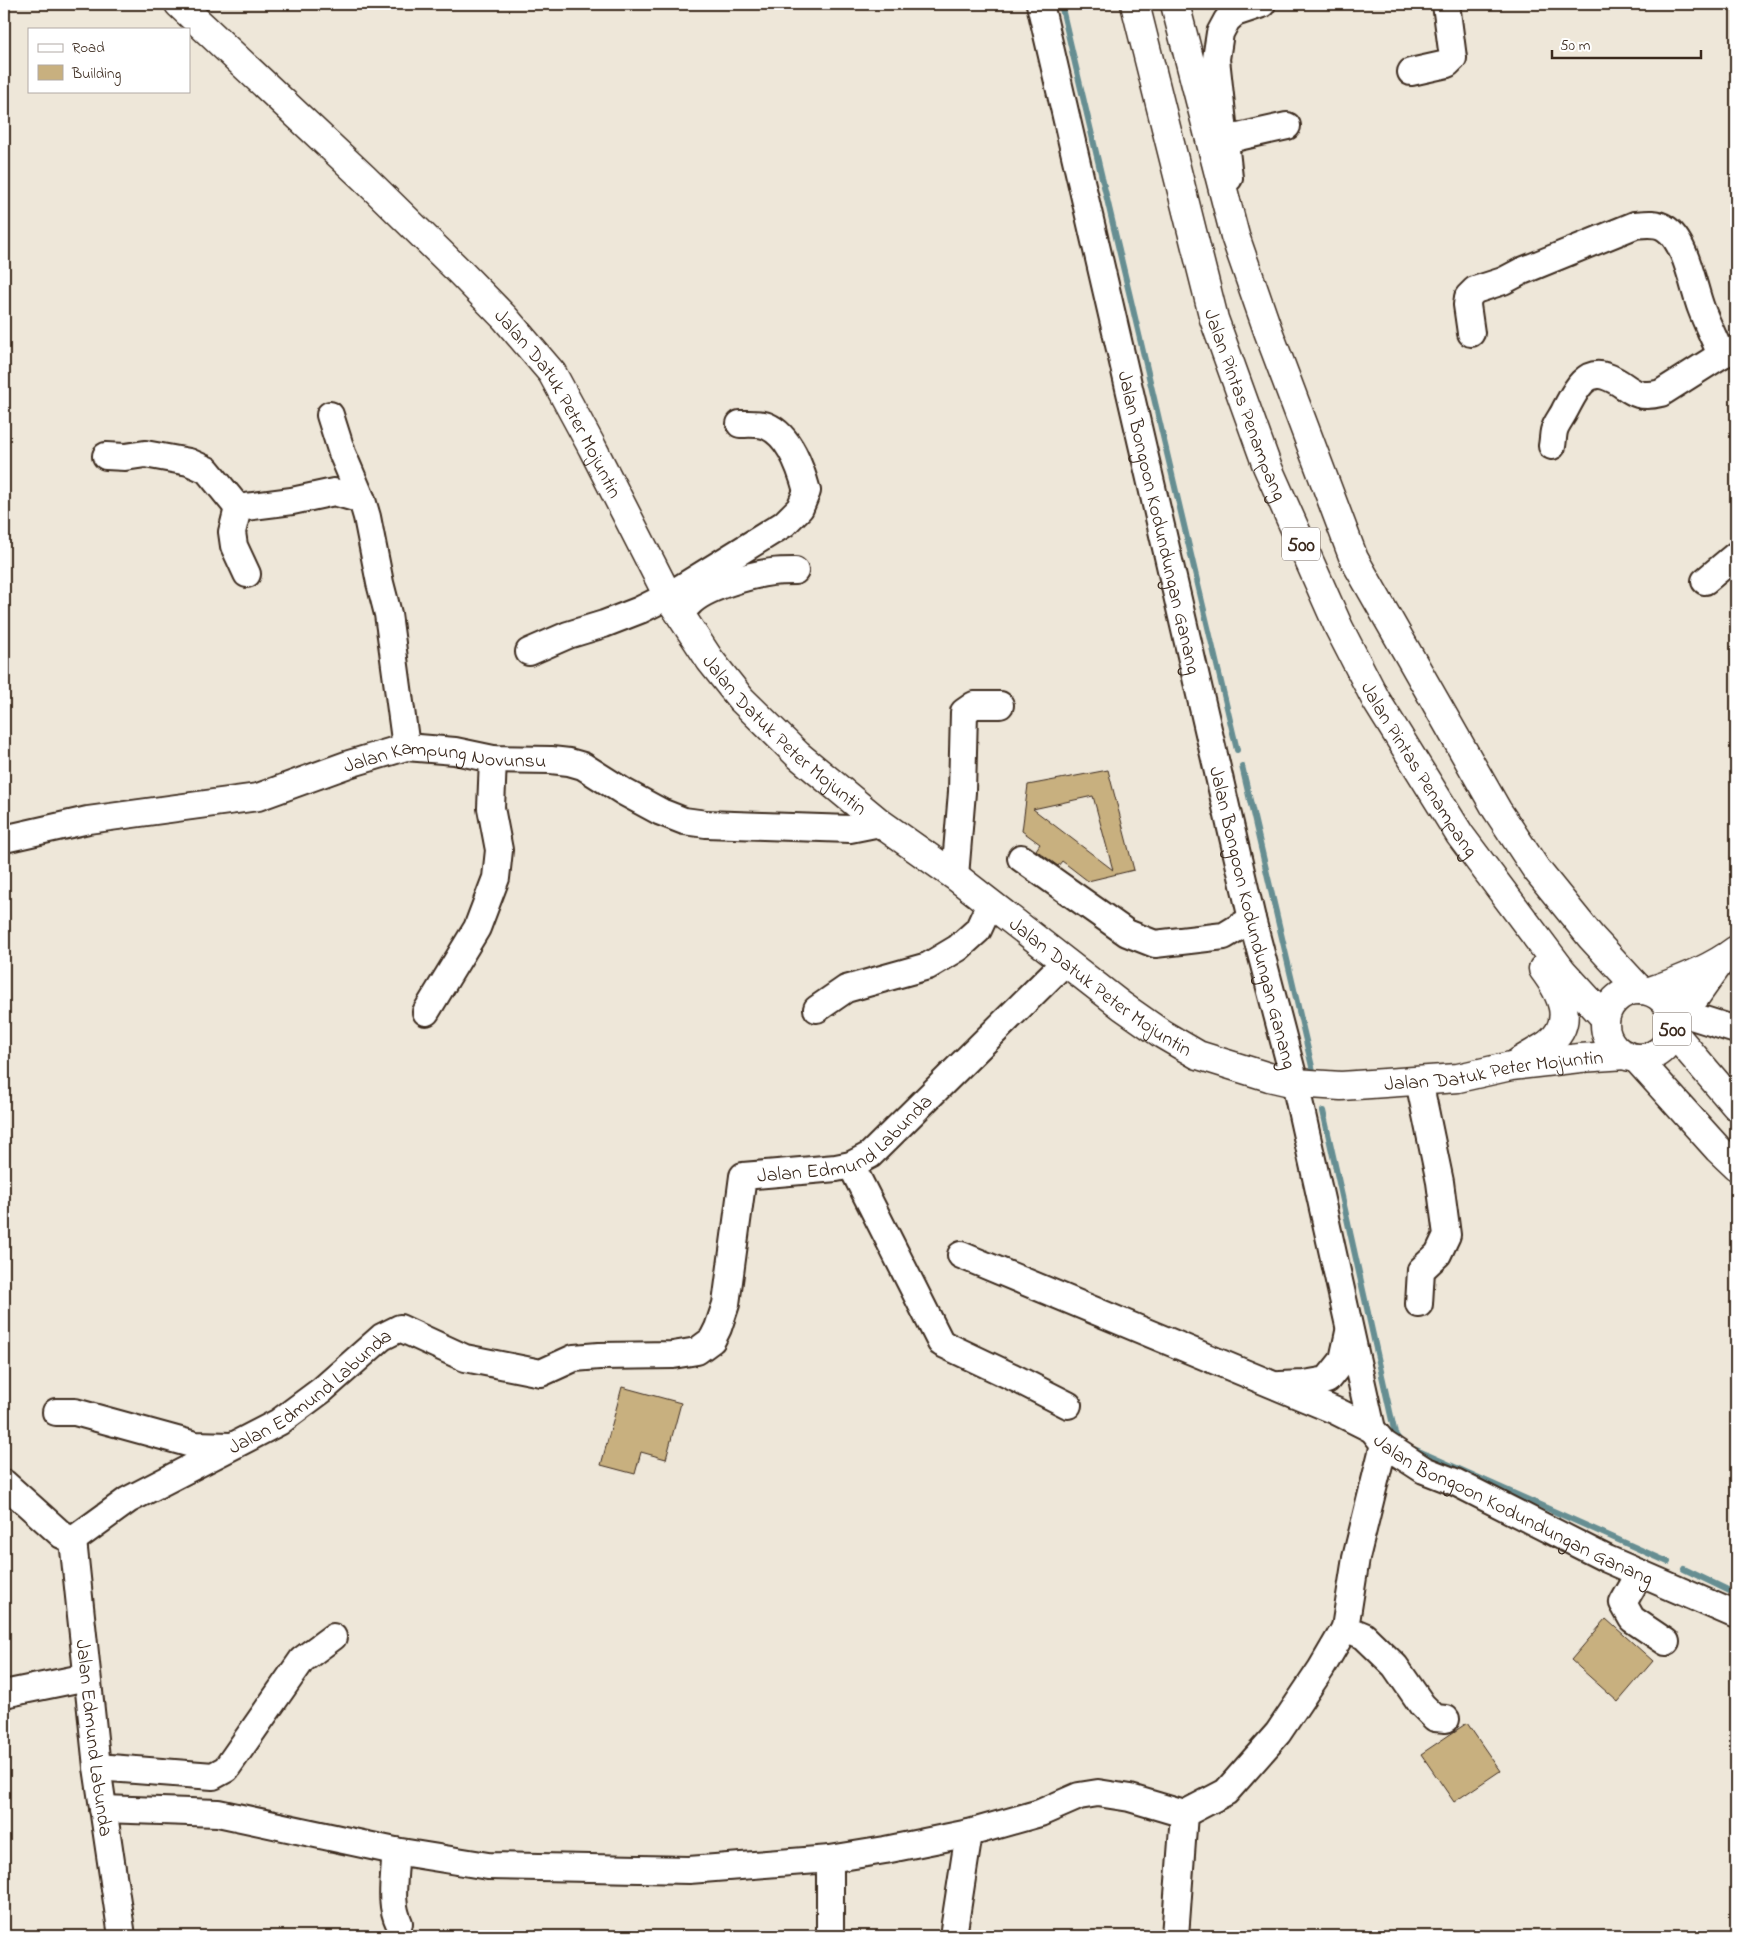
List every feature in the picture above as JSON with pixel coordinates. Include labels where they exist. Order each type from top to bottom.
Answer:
[{"type":"main road","name":"Jalan Datuk Peter Mojuntin","points":[[179,4],[364,178],[458,270],[528,343],[552,373],[674,605],[710,660],[741,699],[798,755],[880,823],[954,876],[1122,1006],[1162,1034],[1198,1055],[1295,1083],[1341,1086],[1458,1078],[1512,1066],[1580,1058],[1631,1057]]},
{"type":"main road","name":"Jalan Pintas Penampang","points":[[1135,4],[1214,319],[1267,466],[1338,628],[1376,700],[1460,835],[1562,971],[1605,1018]]},
{"type":"main road","name":"500","points":[[1175,4],[1235,236],[1268,331],[1354,560],[1502,818],[1536,869],[1591,937],[1645,991],[1666,1003],[1676,1022],[1736,1106]]},
{"type":"main road","points":[[1480,863],[1488,890],[1513,929],[1555,985],[1561,997],[1564,1012],[1564,1020],[1558,1034],[1547,1045],[1512,1066]]},
{"type":"main road","points":[[1645,991],[1676,982],[1730,960]]},
{"type":"main road","points":[[1676,1022],[1713,974],[1730,960]]},
{"type":"main road","name":"500","points":[[1645,991],[1630,990],[1621,994],[1608,1009],[1605,1018],[1606,1034],[1610,1043],[1631,1057],[1736,1166]]},
{"type":"main road","name":"500","points":[[1631,1057],[1646,1057],[1655,1054],[1669,1040],[1676,1022]]},
{"type":"street","name":"Jalan Bongoon Kodundungan Ganang","points":[[1040,4],[1252,919],[1295,1083],[1350,1330],[1378,1436],[1424,1470],[1454,1482],[1607,1559],[1736,1615]]},
{"type":"street","points":[[1235,236],[1216,60],[1220,33],[1227,20],[1235,13],[1262,4]]},
{"type":"street","points":[[1412,72],[1447,64],[1453,58],[1446,4]]},
{"type":"street","points":[[1224,140],[1287,126]]},
{"type":"street","points":[[1471,332],[1468,297],[1475,290],[1503,281],[1522,271],[1635,225],[1650,223],[1665,228],[1673,235],[1680,245],[1702,310],[1729,352],[1661,393],[1651,396],[1642,396],[1604,375],[1590,377],[1578,386],[1572,396],[1555,429],[1552,446]]},
{"type":"street","points":[[330,415],[342,453],[362,500],[388,614],[406,747]]},
{"type":"street","points":[[674,605],[784,524],[800,508],[807,491],[798,461],[775,431],[766,426],[740,424]]},
{"type":"street","points":[[106,456],[145,454],[189,462],[207,470],[238,508]]},
{"type":"street","points":[[238,508],[292,501],[334,492],[362,500]]},
{"type":"street","points":[[238,508],[232,532],[234,546],[247,574]]},
{"type":"street","points":[[1705,581],[1736,555]]},
{"type":"street","points":[[529,652],[568,635],[631,614],[674,605],[719,586],[772,572],[795,571]]},
{"type":"street","points":[[954,876],[962,792],[964,712],[974,705],[1000,705]]},
{"type":"street","name":"Jalan Kampung Novunsu","points":[[4,839],[88,820],[258,797],[349,764],[406,747],[455,751],[493,760],[551,760],[569,762],[583,766],[624,792],[661,812],[684,821],[706,824],[850,829],[880,823]]},
{"type":"street","points":[[426,1012],[477,928],[496,878],[499,850],[491,808],[493,760]]},
{"type":"street","points":[[1021,858],[1127,933],[1155,944],[1224,936],[1252,919]]},
{"type":"street","points":[[817,1009],[846,989],[928,966],[958,948],[978,930],[990,904]]},
{"type":"street","name":"Jalan Edmund Labunda","points":[[122,1936],[97,1767],[73,1540],[128,1500],[279,1422],[297,1410],[382,1337],[400,1328],[465,1358],[541,1373],[574,1358],[673,1355],[697,1352],[712,1340],[726,1304],[743,1176],[851,1165],[870,1155],[1065,962]]},
{"type":"street","points":[[1676,1022],[1736,1030]]},
{"type":"street","points":[[1419,1081],[1440,1182],[1447,1235],[1438,1254],[1421,1270],[1419,1304]]},
{"type":"street","points":[[851,1165],[941,1343],[1017,1378],[1068,1405]]},
{"type":"street","points":[[103,1809],[218,1813],[395,1851],[488,1866],[689,1870],[830,1859],[969,1833],[1040,1813],[1079,1796],[1098,1793],[1130,1798],[1184,1814],[1226,1792],[1278,1733],[1321,1669],[1345,1628],[1378,1436],[1336,1411],[961,1255]]},
{"type":"street","points":[[1274,1385],[1304,1384],[1327,1380],[1343,1360],[1350,1330]]},
{"type":"street","points":[[56,1412],[75,1412],[195,1445],[231,1446]]},
{"type":"street","points":[[4,1483],[62,1535],[73,1540]]},
{"type":"street","points":[[1640,1573],[1622,1603],[1632,1619],[1666,1642]]},
{"type":"street","points":[[1345,1628],[1364,1636],[1394,1666],[1422,1705],[1435,1718],[1446,1719]]},
{"type":"street","points":[[97,1767],[213,1776],[226,1769],[302,1660],[333,1637]]},
{"type":"street","points":[[4,1694],[87,1677]]},
{"type":"street","points":[[1175,1936],[1184,1814]]},
{"type":"street","points":[[953,1936],[969,1833]]},
{"type":"street","points":[[395,1851],[392,1888],[393,1911],[399,1923]]},
{"type":"street","points":[[830,1859],[830,1936]]},
{"type":"building","points":[[1108,770],[1134,870],[1088,881],[1062,861],[1058,866],[1036,850],[1040,844],[1022,831],[1028,785]],"holes":[[[1093,796],[1113,870],[1033,809]]]},
{"type":"building","points":[[622,1387],[681,1403],[666,1459],[641,1452],[635,1474],[601,1465]]},
{"type":"building","points":[[1606,1619],[1653,1661],[1618,1702],[1571,1660]]},
{"type":"building","points":[[1467,1723],[1500,1771],[1454,1802],[1421,1754]]},
{"type":"waterway","points":[[1061,4],[1237,750]]},
{"type":"waterway","points":[[1242,766],[1313,1071]]},
{"type":"waterway","points":[[1323,1111],[1395,1434],[1401,1442]]},
{"type":"waterway","points":[[1414,1449],[1668,1562]]},
{"type":"waterway","points":[[1684,1569],[1736,1594]]}]
